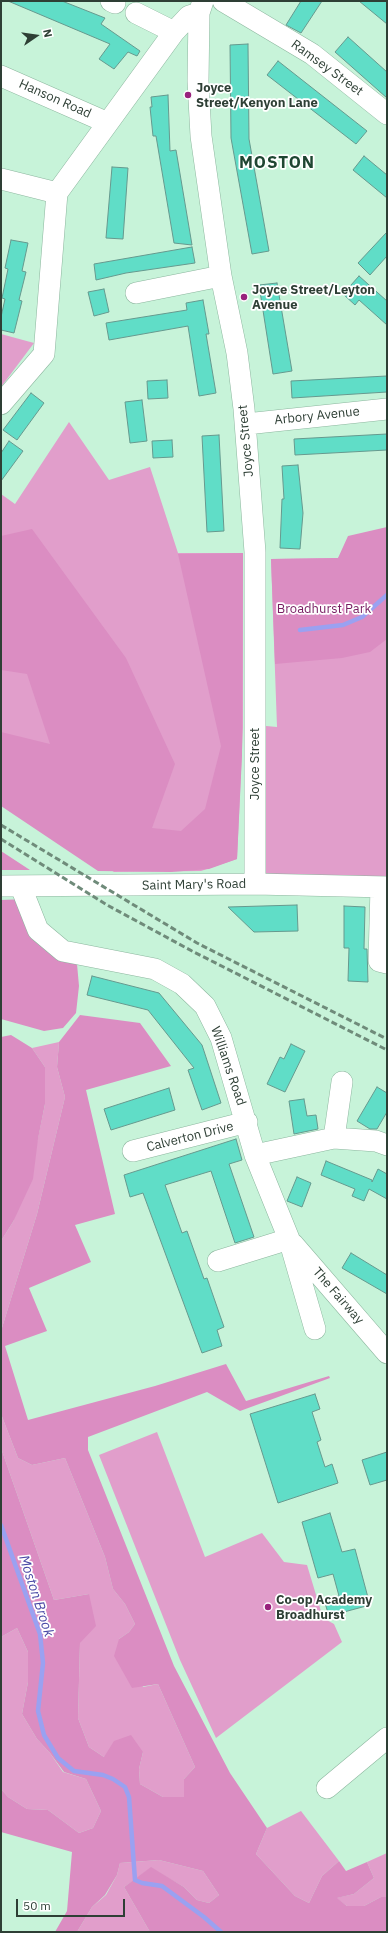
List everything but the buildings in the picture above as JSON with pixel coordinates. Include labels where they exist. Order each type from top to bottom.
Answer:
[{"type":"street","name":"Ramsey Street","points":[[223,1],[312,54],[387,114]]},
{"type":"street","points":[[1,404],[44,354],[57,193],[174,32],[189,16],[201,7]]},
{"type":"street","name":"Joyce Street","points":[[201,7],[198,81],[201,136],[221,276],[236,353],[246,424],[255,552],[255,884]]},
{"type":"street","points":[[136,13],[174,32]]},
{"type":"street","name":"Hanson Road","points":[[1,76],[108,123]]},
{"type":"street","points":[[1,179],[57,193]]},
{"type":"street","points":[[136,293],[221,276]]},
{"type":"street","name":"Arbory Avenue","points":[[246,424],[387,409]]},
{"type":"street","name":"Saint Mary's Road","points":[[1,886],[255,884],[384,887]]},
{"type":"street","name":"Williams Road","points":[[22,887],[38,930],[63,951],[155,969],[182,984],[205,1006],[221,1038],[256,1155],[289,1239],[315,1329]]},
{"type":"street","points":[[384,887],[379,961],[387,963]]},
{"type":"street","points":[[334,1138],[342,1082]]},
{"type":"street","name":"Calverton Drive","points":[[133,1151],[247,1122]]},
{"type":"street","points":[[256,1155],[334,1138],[376,1141],[387,1144]]},
{"type":"street","points":[[218,1261],[289,1239]]},
{"type":"street","name":"The Fairway","points":[[289,1239],[387,1353]]},
{"type":"street","points":[[327,1788],[387,1738]]},
{"type":"green space","points":[[1,334],[34,343],[1,387]]},
{"type":"green space","points":[[69,422],[109,480],[150,467],[178,553],[243,553],[243,728],[237,859],[201,871],[114,872],[1,794],[1,494],[15,504]]},
{"type":"green space","name":"Broadhurst Park","points":[[387,527],[387,639],[370,652],[342,658],[275,664],[271,559],[338,558],[348,536]]},
{"type":"green space","points":[[387,528],[387,887],[255,884],[255,725],[277,727],[271,559],[338,558],[354,539]]},
{"type":"green space","points":[[32,529],[126,658],[175,764],[152,828],[181,831],[205,809],[221,746],[178,554],[243,553],[242,755],[237,859],[209,869],[171,872],[98,871],[1,806],[1,732],[50,744],[27,674],[1,670],[1,536]]},
{"type":"green space","points":[[1,851],[30,870],[1,870]]},
{"type":"green space","points":[[26,899],[38,930],[76,953],[79,986],[76,1013],[63,1028],[44,1031],[1,1019],[1,900]]},
{"type":"green space","points":[[80,1015],[140,1023],[171,1066],[86,1090],[115,1214],[75,1225],[91,1262],[29,1288],[47,1331],[5,1346],[28,1420],[155,1386],[226,1364],[246,1401],[329,1376],[330,1378],[240,1411],[207,1392],[88,1437],[88,1450],[174,1666],[230,1773],[267,1828],[256,1854],[295,1896],[309,1903],[322,1876],[339,1861],[346,1871],[367,1862],[374,1878],[354,1894],[337,1898],[347,1906],[364,1906],[381,1897],[387,1897],[387,1932],[150,1932],[124,1887],[151,1867],[184,1887],[197,1900],[209,1903],[219,1895],[203,1871],[159,1860],[120,1863],[117,1875],[105,1895],[92,1907],[77,1932],[55,1932],[67,1911],[72,1852],[1,1832],[1,1789],[8,1797],[27,1809],[48,1810],[79,1833],[93,1828],[101,1811],[86,1779],[64,1772],[37,1739],[22,1714],[28,1682],[28,1652],[17,1628],[1,1637],[1,1448],[54,1600],[89,1594],[96,1626],[80,1643],[78,1718],[89,1747],[104,1757],[114,1741],[131,1735],[143,1752],[139,1769],[140,1784],[163,1797],[184,1797],[184,1779],[195,1767],[158,1684],[132,1688],[114,1656],[119,1639],[129,1632],[135,1624],[125,1604],[113,1589],[105,1557],[65,1458],[32,1465],[18,1458],[1,1414],[1,1331],[37,1214],[65,1097],[57,1067],[59,1042]]},
{"type":"green space","points":[[11,1035],[32,1048],[45,1067],[45,1104],[38,1139],[33,1179],[13,1222],[1,1241],[1,1037]]},
{"type":"green space","points":[[59,1042],[57,1067],[65,1097],[37,1214],[1,1331],[1,1241],[13,1222],[38,1138],[45,1104],[45,1067],[32,1048]]},
{"type":"green space","points":[[1,1414],[18,1458],[32,1465],[65,1458],[105,1557],[113,1589],[125,1604],[135,1624],[129,1632],[119,1639],[143,1687],[158,1684],[195,1767],[184,1779],[184,1797],[163,1797],[140,1784],[139,1769],[143,1752],[104,1757],[89,1747],[78,1718],[80,1643],[89,1594],[54,1600],[1,1448]]},
{"type":"green space","points":[[157,1432],[205,1557],[262,1533],[284,1562],[307,1565],[323,1618],[334,1624],[342,1642],[216,1738],[180,1660],[99,1455]]},
{"type":"green space","points":[[17,1628],[28,1652],[28,1682],[22,1714],[37,1739],[50,1753],[63,1772],[86,1779],[101,1811],[93,1828],[79,1833],[48,1810],[27,1809],[8,1797],[1,1789],[1,1637]]},
{"type":"green space","points":[[301,1811],[339,1861],[322,1876],[309,1903],[295,1896],[256,1854],[267,1828]]},
{"type":"green space","points":[[387,1853],[387,1897],[381,1897],[364,1906],[347,1906],[336,1898],[354,1894],[374,1878],[367,1862]]},
{"type":"green space","points":[[159,1860],[203,1871],[219,1895],[209,1903],[197,1900],[184,1887],[151,1868],[124,1887],[150,1932],[77,1932],[92,1907],[106,1895],[117,1875],[120,1863]]},
{"type":"waterway","points":[[300,630],[343,625],[362,617],[387,595]]},
{"type":"waterway","name":"Moston Brook","points":[[1,1525],[40,1634],[43,1663],[38,1711],[44,1735],[58,1758],[74,1771],[103,1775],[113,1779],[125,1787],[129,1797],[135,1880],[142,1883],[162,1886],[204,1917],[221,1932]]},
{"type":"railway","points":[[1,825],[197,943],[387,1039]]},
{"type":"railway","points":[[1,839],[107,905],[192,951],[387,1050]]},
{"type":"place","name":"Joyce Street/Kenyon Lane","points":[[188,95]]},
{"type":"place","name":"Joyce Street/Leyton Avenue","points":[[244,297]]},
{"type":"place","name":"Co-op Academy Broadhurst","points":[[268,1607]]},
{"type":"district","name":"MOSTON","points":[[277,163]]}]
